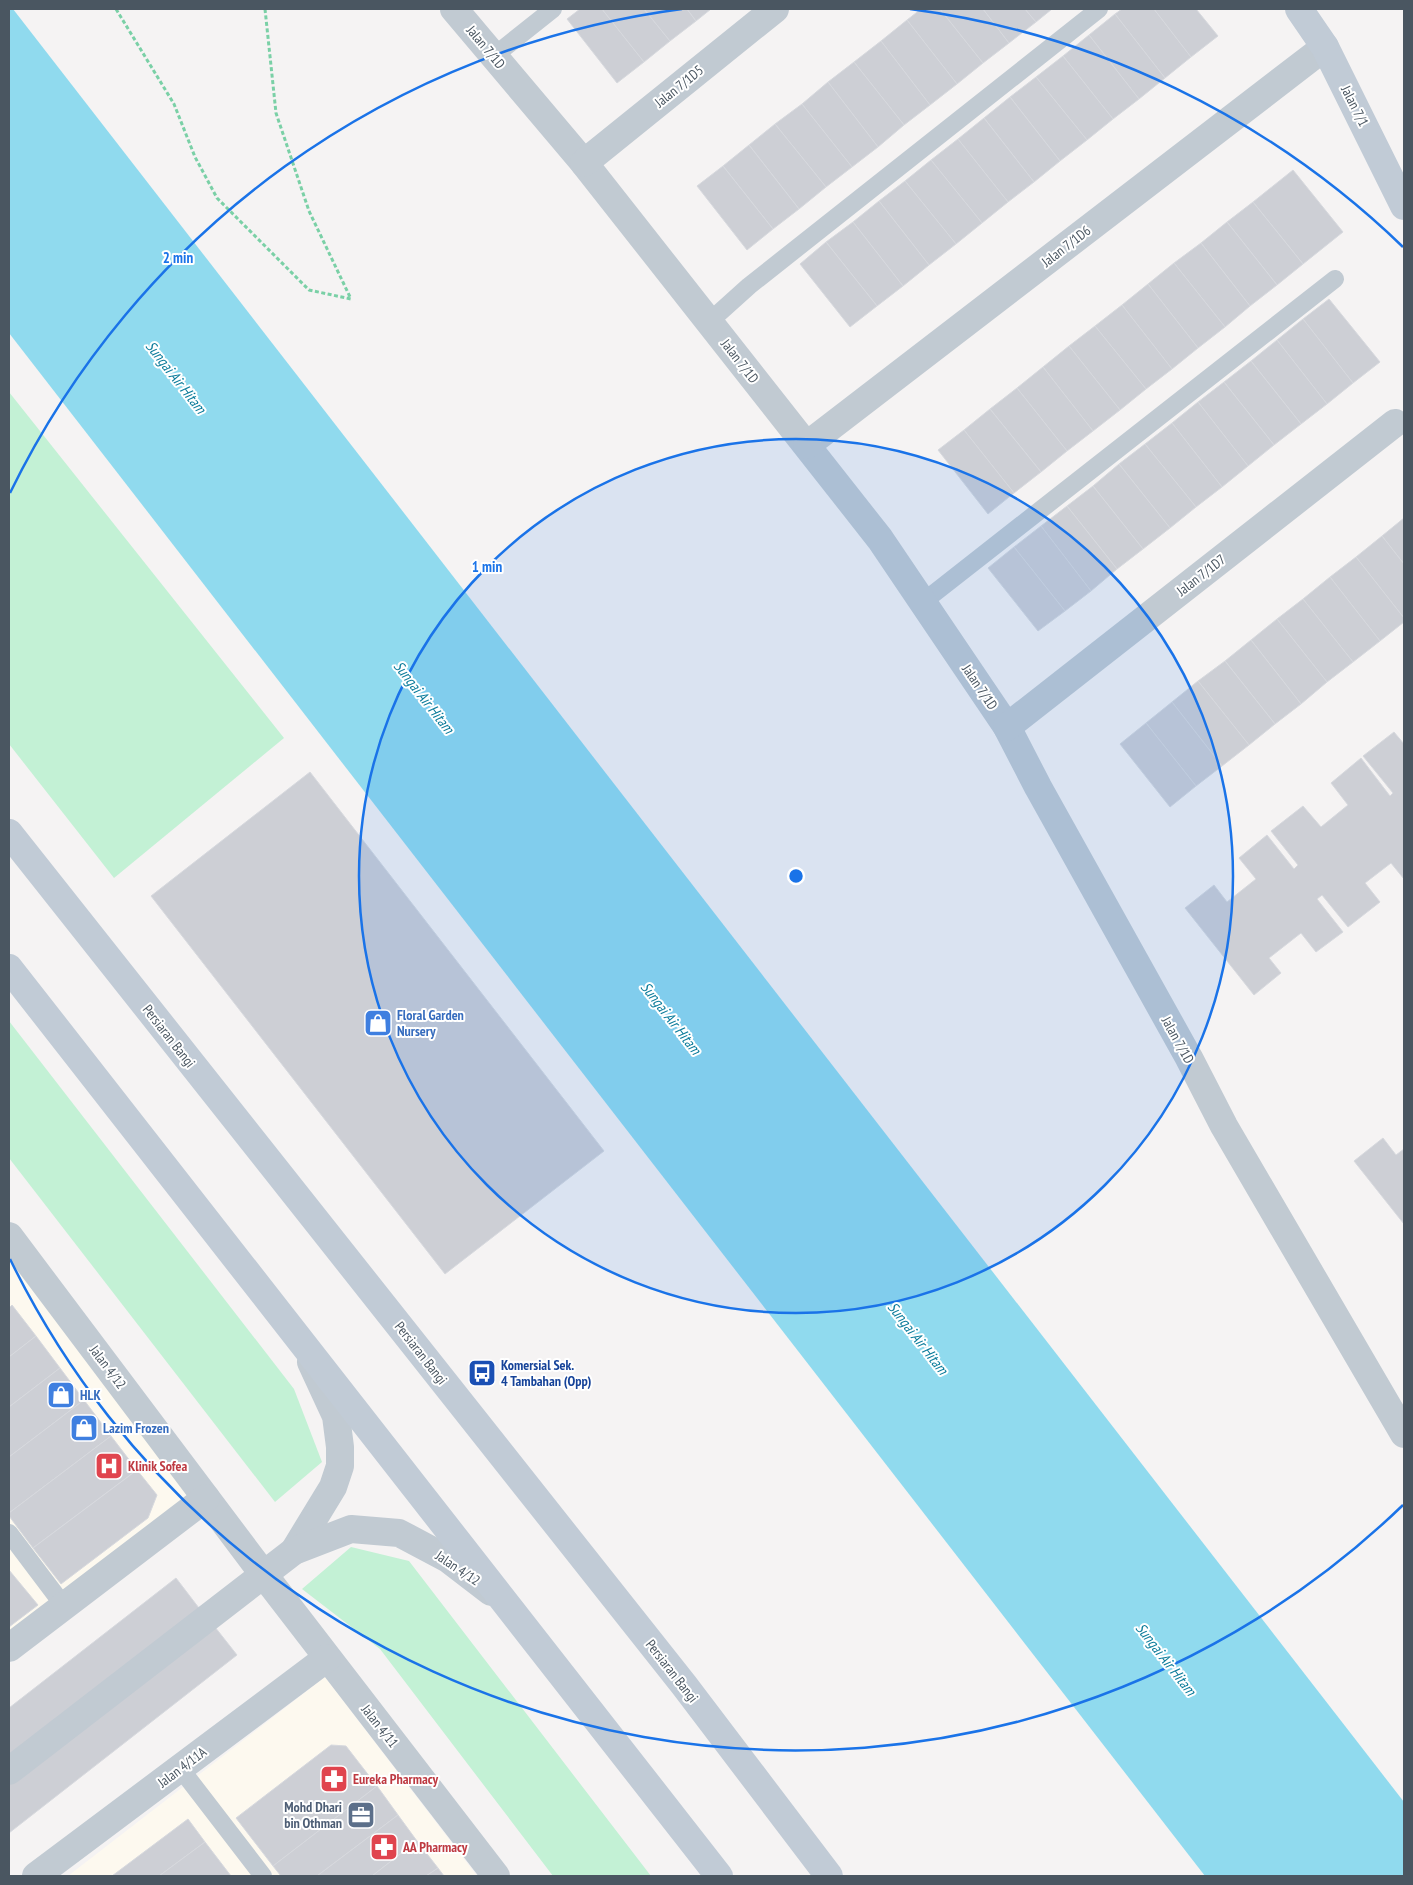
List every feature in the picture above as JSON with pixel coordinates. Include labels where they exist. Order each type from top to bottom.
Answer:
[{"type":"main road","name":"Jalan 7/1","points":[[1299,9],[1325,47],[1404,206]]},
{"type":"main road","name":"Persiaran Bangi","points":[[9,833],[684,1685],[815,1865],[829,1876]]},
{"type":"main road","points":[[9,968],[719,1876]]},
{"type":"street","name":"Jalan 7/1D","points":[[454,9],[584,163],[880,539],[1007,727],[1038,787],[1189,1058],[1224,1126],[1404,1434]]},
{"type":"street","name":"Jalan 7/1D5","points":[[584,163],[775,9]]},
{"type":"street","name":"Jalan 7/1D6","points":[[807,445],[1325,47]]},
{"type":"street","name":"Jalan 7/1D7","points":[[1007,727],[1395,423]]},
{"type":"street","name":"Jalan 4/12","points":[[9,1236],[264,1575]]},
{"type":"street","name":"Jalan 4/12","points":[[294,1551],[333,1487],[340,1466],[340,1447],[336,1416],[304,1345]]},
{"type":"street","points":[[9,1648],[206,1498]]},
{"type":"street","name":"Jalan 4/12","points":[[9,1772],[294,1551],[352,1529],[399,1533],[448,1560],[504,1602]]},
{"type":"street","name":"Jalan 4/11","points":[[264,1575],[496,1876]]},
{"type":"street","name":"Jalan 4/11A","points":[[36,1876],[327,1658]]},
{"type":"lane","points":[[494,56],[553,9]]},
{"type":"lane","points":[[709,322],[756,280],[1099,9]]},
{"type":"lane","points":[[922,602],[1335,279]]},
{"type":"lane","points":[[9,1534],[64,1606]]},
{"type":"lane","points":[[180,1768],[264,1876]]},
{"type":"path","points":[[116,9],[174,104],[195,157],[217,198],[309,290],[351,299],[309,211],[276,113],[265,9]]},
{"type":"shaded area","points":[[9,1256],[189,1495],[9,1633]]},
{"type":"shaded area","points":[[325,1677],[477,1876],[68,1876]]},
{"type":"green space","points":[[9,392],[284,738],[114,878],[9,744]]},
{"type":"green space","points":[[9,1021],[294,1389],[322,1462],[275,1502],[9,1158]]},
{"type":"green space","points":[[351,1547],[409,1561],[651,1876],[553,1876],[380,1649],[302,1589]]},
{"type":"water","name":"Sungai Air Hitam","points":[[9,9],[13,9],[1404,1802],[1404,1876],[1205,1876],[9,333]]},
{"type":"building","points":[[580,9],[602,9],[644,62],[617,83],[567,19]]},
{"type":"building","points":[[602,9],[644,9],[670,41],[644,62]]},
{"type":"building","points":[[644,9],[687,9],[696,21],[670,41]]},
{"type":"building","points":[[687,9],[711,9],[696,21]]},
{"type":"building","points":[[921,9],[940,9],[983,63],[957,84],[907,20]]},
{"type":"building","points":[[940,9],[983,9],[1009,43],[983,63]]},
{"type":"building","points":[[983,9],[1025,9],[1036,22],[1009,43]]},
{"type":"building","points":[[1025,9],[1052,9],[1036,22]]},
{"type":"building","points":[[1122,9],[1154,9],[1191,57],[1165,78],[1115,14]]},
{"type":"building","points":[[1154,9],[1196,9],[1218,36],[1191,57]]},
{"type":"building","points":[[1115,14],[1165,78],[1139,99],[1089,35]]},
{"type":"building","points":[[907,20],[957,84],[930,105],[881,41]]},
{"type":"building","points":[[1089,35],[1139,99],[1113,119],[1063,56]]},
{"type":"building","points":[[881,41],[930,105],[904,125],[854,62]]},
{"type":"building","points":[[1063,56],[1113,119],[1087,140],[1036,77]]},
{"type":"building","points":[[854,62],[904,125],[878,147],[828,82]]},
{"type":"building","points":[[1036,77],[1087,140],[1060,161],[1010,97]]},
{"type":"building","points":[[828,82],[878,147],[852,167],[802,104]]},
{"type":"building","points":[[1010,97],[1060,161],[1034,182],[984,118]]},
{"type":"building","points":[[802,104],[852,167],[826,187],[775,124]]},
{"type":"building","points":[[984,118],[1034,182],[1008,202],[958,139]]},
{"type":"building","points":[[775,124],[826,187],[799,209],[749,145]]},
{"type":"building","points":[[958,139],[1008,202],[982,223],[931,160]]},
{"type":"building","points":[[749,145],[799,209],[773,229],[723,166]]},
{"type":"building","points":[[931,160],[982,223],[956,244],[905,181]]},
{"type":"building","points":[[723,166],[773,229],[747,250],[697,186]]},
{"type":"building","points":[[1293,170],[1343,232],[1303,264],[1253,202]]},
{"type":"building","points":[[905,181],[956,244],[929,265],[879,201]]},
{"type":"building","points":[[879,201],[929,265],[903,286],[853,222]]},
{"type":"building","points":[[1253,202],[1303,264],[1277,285],[1227,222]]},
{"type":"building","points":[[853,222],[903,286],[877,306],[826,242]]},
{"type":"building","points":[[1227,222],[1277,285],[1250,306],[1201,243]]},
{"type":"building","points":[[826,242],[877,306],[850,327],[800,264]]},
{"type":"building","points":[[1201,243],[1250,306],[1225,327],[1174,263]]},
{"type":"building","points":[[1174,263],[1225,327],[1198,348],[1148,284]]},
{"type":"building","points":[[1148,284],[1198,348],[1172,369],[1122,305]]},
{"type":"building","points":[[1329,299],[1380,362],[1353,383],[1303,319]]},
{"type":"building","points":[[1122,305],[1172,369],[1146,389],[1095,326]]},
{"type":"building","points":[[1303,319],[1353,383],[1327,404],[1277,340]]},
{"type":"building","points":[[1095,326],[1146,389],[1120,410],[1069,346]]},
{"type":"building","points":[[1277,340],[1327,404],[1301,424],[1251,361]]},
{"type":"building","points":[[1069,346],[1120,410],[1093,431],[1043,367]]},
{"type":"building","points":[[1251,361],[1301,424],[1274,445],[1224,382]]},
{"type":"building","points":[[1043,367],[1093,431],[1067,451],[1017,388]]},
{"type":"building","points":[[1224,382],[1274,445],[1248,466],[1198,402]]},
{"type":"building","points":[[1017,388],[1067,451],[1041,472],[990,409]]},
{"type":"building","points":[[1198,402],[1248,466],[1222,487],[1172,423]]},
{"type":"building","points":[[990,409],[1041,472],[1014,493],[964,430]]},
{"type":"building","points":[[1172,423],[1222,487],[1196,507],[1145,444]]},
{"type":"building","points":[[964,430],[1014,493],[988,514],[938,450]]},
{"type":"building","points":[[1145,444],[1196,507],[1170,528],[1119,464]]},
{"type":"building","points":[[1119,464],[1170,528],[1143,549],[1093,486]]},
{"type":"building","points":[[1093,486],[1143,549],[1117,569],[1067,506]]},
{"type":"building","points":[[1067,506],[1117,569],[1091,591],[1041,526]]},
{"type":"building","points":[[1404,518],[1404,564],[1382,536]]},
{"type":"building","points":[[1041,526],[1091,591],[1065,611],[1014,547]]},
{"type":"building","points":[[1382,536],[1404,564],[1404,618],[1356,557]]},
{"type":"building","points":[[1014,547],[1065,611],[1038,631],[988,568]]},
{"type":"building","points":[[1356,557],[1404,618],[1404,622],[1380,641],[1330,577]]},
{"type":"building","points":[[1330,577],[1380,641],[1353,662],[1303,599]]},
{"type":"building","points":[[1303,599],[1353,662],[1327,682],[1277,619]]},
{"type":"building","points":[[1277,619],[1327,682],[1301,704],[1251,640]]},
{"type":"building","points":[[1251,640],[1301,704],[1275,724],[1225,661]]},
{"type":"building","points":[[1225,661],[1275,724],[1249,745],[1198,681]]},
{"type":"building","points":[[1198,681],[1249,745],[1222,766],[1172,702]]},
{"type":"building","points":[[1172,702],[1222,766],[1196,786],[1146,723]]},
{"type":"building","points":[[1146,723],[1196,786],[1170,807],[1120,744]]},
{"type":"building","points":[[1394,732],[1404,744],[1404,879],[1391,863],[1365,883],[1380,902],[1348,927],[1322,895],[1317,899],[1343,932],[1316,952],[1301,933],[1269,958],[1281,973],[1254,995],[1185,908],[1214,885],[1227,902],[1256,879],[1239,858],[1267,835],[1294,869],[1298,865],[1271,831],[1303,806],[1321,827],[1348,805],[1331,783],[1361,758],[1390,796],[1393,793],[1363,756]]},
{"type":"building","name":"Floral Garden Nursery","points":[[310,772],[604,1151],[445,1274],[151,896]]},
{"type":"building","points":[[1383,1138],[1396,1155],[1404,1149],[1404,1224],[1354,1161]]},
{"type":"building","points":[[12,1305],[36,1336],[9,1357],[9,1308]]},
{"type":"building","points":[[36,1336],[60,1368],[9,1407],[9,1357]]},
{"type":"building","points":[[60,1368],[84,1400],[9,1457],[9,1407]]},
{"type":"building","points":[[84,1400],[111,1436],[9,1513],[9,1457]]},
{"type":"building","points":[[111,1436],[137,1470],[33,1548],[9,1516],[9,1513]]},
{"type":"building","points":[[137,1470],[157,1495],[148,1518],[61,1584],[33,1548]]},
{"type":"building","points":[[9,1570],[38,1605],[9,1627]]},
{"type":"building","points":[[176,1578],[202,1612],[9,1762],[9,1708]]},
{"type":"building","points":[[211,1622],[237,1655],[9,1833],[9,1779]]},
{"type":"building","points":[[331,1745],[346,1746],[377,1786],[273,1866],[236,1818]]},
{"type":"building","points":[[377,1786],[398,1815],[317,1876],[281,1876],[273,1866]]},
{"type":"building","points":[[398,1815],[417,1841],[372,1876],[317,1876]]},
{"type":"building","points":[[188,1819],[205,1842],[159,1876],[112,1876]]},
{"type":"building","points":[[417,1841],[438,1868],[426,1876],[372,1876]]},
{"type":"building","points":[[205,1842],[231,1876],[159,1876]]},
{"type":"building","points":[[438,1868],[444,1876],[426,1876]]},
{"type":"place","name":"Floral Garden Nursery","points":[[378,1023]]},
{"type":"place","name":"Komersial Sek. 4 Tambahan (Opp)","points":[[482,1373]]},
{"type":"place","name":"HLK","points":[[61,1395]]},
{"type":"place","name":"Lazim Frozen","points":[[84,1428]]},
{"type":"place","name":"Klinik Sofea","points":[[109,1466]]},
{"type":"place","name":"Eureka Pharmacy","points":[[334,1779]]},
{"type":"place","name":"Mohd Dhari bin Othman","points":[[361,1815]]},
{"type":"place","name":"AA Pharmacy","points":[[384,1847]]}]
